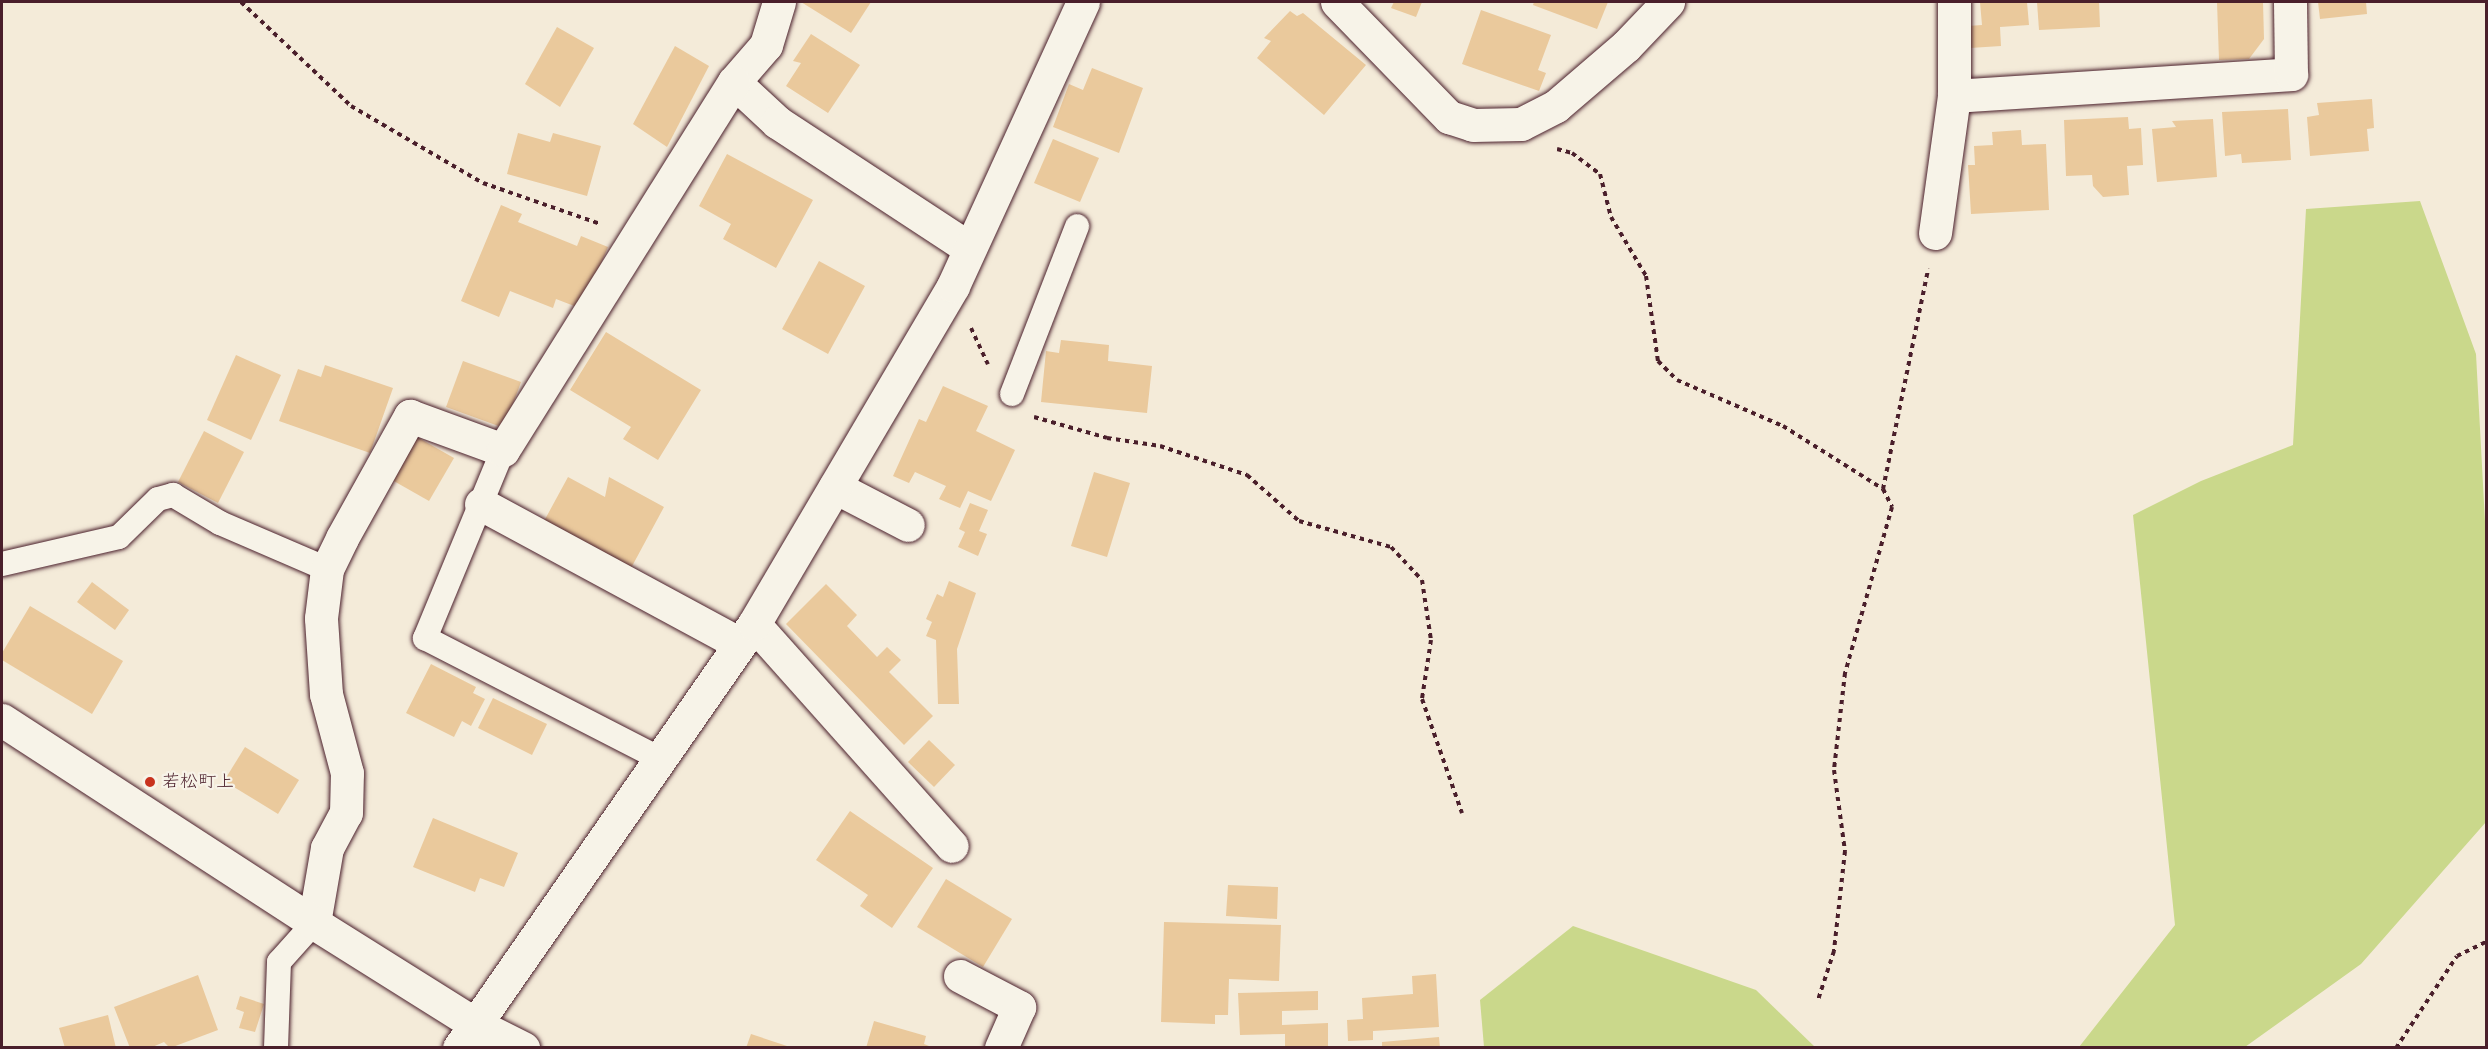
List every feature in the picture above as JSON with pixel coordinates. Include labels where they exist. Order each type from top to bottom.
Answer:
[{"type":"street","points":[[314,923],[327,848],[346,813],[347,773],[326,694],[321,618],[327,569],[410,416],[503,450],[639,237],[734,82],[766,45],[779,2]]},
{"type":"street","points":[[467,1036],[747,634],[835,487],[953,286],[1083,2]]},
{"type":"street","points":[[1337,2],[1449,117],[1473,125],[1521,124],[1556,106],[1626,46],[1668,2]]},
{"type":"street","points":[[1935,233],[1954,96],[1954,2]]},
{"type":"street","points":[[1954,96],[2291,74],[2290,2]]},
{"type":"street","points":[[734,82],[777,122],[969,248]]},
{"type":"street","points":[[835,487],[908,525]]},
{"type":"street","points":[[481,504],[747,634],[952,846]]},
{"type":"street","points":[[2,720],[314,923],[467,1036],[523,1047]]},
{"type":"street","points":[[960,976],[1019,1007],[1001,1047]]},
{"type":"lane","points":[[1012,394],[1077,226]]},
{"type":"lane","points":[[503,450],[425,638],[660,759]]},
{"type":"lane","points":[[2,564],[119,537],[158,499],[173,495],[220,523],[327,569]]},
{"type":"lane","points":[[276,1047],[279,962],[314,923]]},
{"type":"path","points":[[242,2],[351,106],[483,183],[639,237]]},
{"type":"path","points":[[1547,146],[1572,153],[1600,174],[1611,217],[1646,276],[1658,361],[1677,380],[1783,426],[1883,489],[1892,507],[1845,673],[1834,770],[1845,851],[1834,951],[1818,1000]]},
{"type":"path","points":[[1883,489],[1935,233]]},
{"type":"path","points":[[953,286],[986,362],[1033,417],[1107,438],[1160,446],[1246,475],[1299,521],[1391,547],[1422,580],[1431,640],[1422,699],[1461,813]]},
{"type":"path","points":[[2396,1047],[2457,956],[2487,942]]},
{"type":"green space","points":[[2420,201],[2476,354],[2486,540],[2486,822],[2361,964],[2245,1047],[2079,1047],[2175,925],[2133,515],[2201,481],[2293,445],[2306,209]]},
{"type":"green space","points":[[1573,926],[1756,990],[1815,1047],[1484,1047],[1480,1000]]},
{"type":"building","points":[[801,2],[871,2],[851,33]]},
{"type":"building","points":[[1394,2],[1422,2],[1416,17],[1391,8]]},
{"type":"building","points":[[1534,2],[1608,2],[1597,29],[1533,5]]},
{"type":"building","points":[[1980,2],[2027,2],[2029,25],[2000,27],[2001,46],[1970,48],[1968,26],[1982,25]]},
{"type":"building","points":[[2037,2],[2099,2],[2100,27],[2039,30]]},
{"type":"building","points":[[2217,2],[2263,2],[2264,39],[2249,59],[2219,60]]},
{"type":"building","points":[[2318,2],[2366,2],[2367,14],[2320,19]]},
{"type":"building","points":[[1481,10],[1551,35],[1538,70],[1546,73],[1539,91],[1462,64]]},
{"type":"building","points":[[1290,11],[1297,16],[1303,13],[1366,65],[1324,115],[1257,58],[1271,41],[1264,38]]},
{"type":"building","points":[[557,27],[594,48],[560,107],[525,84]]},
{"type":"building","points":[[811,34],[860,65],[828,113],[786,86],[801,63],[793,61]]},
{"type":"building","points":[[675,46],[709,66],[667,147],[633,124]]},
{"type":"building","points":[[1092,68],[1143,88],[1119,153],[1053,127],[1069,84],[1083,90]]},
{"type":"building","points":[[2372,99],[2374,128],[2367,129],[2369,151],[2310,156],[2307,117],[2319,115],[2317,103]]},
{"type":"building","points":[[2288,109],[2291,160],[2242,163],[2241,154],[2225,156],[2222,112]]},
{"type":"building","points":[[2128,117],[2129,129],[2141,128],[2143,165],[2127,166],[2129,195],[2103,197],[2093,186],[2092,175],[2066,176],[2064,120]]},
{"type":"building","points":[[2213,119],[2217,177],[2157,182],[2152,129],[2176,127],[2172,121]]},
{"type":"building","points":[[2021,130],[2022,145],[2046,144],[2049,210],[1971,214],[1968,165],[1975,165],[1974,146],[1993,145],[1992,132]]},
{"type":"building","points":[[518,133],[550,142],[553,133],[601,146],[587,196],[507,174]]},
{"type":"building","points":[[1053,139],[1099,158],[1080,202],[1034,183]]},
{"type":"building","points":[[727,154],[813,200],[776,268],[723,239],[731,224],[699,206]]},
{"type":"building","points":[[501,205],[522,214],[518,222],[577,246],[581,236],[608,247],[582,309],[556,299],[553,308],[510,291],[499,317],[461,301]]},
{"type":"building","points":[[819,261],[865,286],[828,354],[782,329]]},
{"type":"building","points":[[606,332],[701,390],[658,460],[623,439],[631,427],[570,390]]},
{"type":"building","points":[[1061,340],[1109,345],[1108,361],[1152,366],[1147,413],[1041,402],[1046,351],[1059,353]]},
{"type":"building","points":[[236,355],[281,375],[251,440],[207,420]]},
{"type":"building","points":[[463,361],[521,382],[504,428],[446,407]]},
{"type":"building","points":[[325,365],[393,388],[370,453],[279,421],[298,369],[321,377]]},
{"type":"building","points":[[943,386],[988,406],[976,431],[1015,450],[991,501],[968,491],[960,508],[939,499],[946,486],[915,472],[909,483],[893,476],[919,419],[926,422]]},
{"type":"building","points":[[204,431],[244,452],[218,503],[178,482]]},
{"type":"building","points":[[417,437],[454,458],[429,501],[392,480]]},
{"type":"building","points":[[1094,472],[1130,483],[1107,557],[1071,546]]},
{"type":"building","points":[[568,477],[605,497],[609,477],[664,507],[630,570],[543,523]]},
{"type":"building","points":[[970,503],[988,510],[979,531],[987,534],[978,556],[958,547],[965,532],[959,529]]},
{"type":"building","points":[[949,581],[976,593],[957,649],[959,704],[938,704],[936,640],[926,636],[932,622],[926,619],[937,594],[943,597]]},
{"type":"building","points":[[92,582],[129,610],[115,630],[77,602]]},
{"type":"building","points":[[826,584],[857,615],[847,626],[877,657],[887,647],[901,660],[889,672],[933,716],[904,745],[786,624]]},
{"type":"building","points":[[30,606],[123,661],[92,714],[2,660],[2,653]]},
{"type":"building","points":[[431,664],[476,687],[473,693],[485,699],[471,726],[462,721],[454,737],[406,713]]},
{"type":"building","points":[[493,698],[547,724],[532,755],[478,728]]},
{"type":"building","points":[[929,740],[955,765],[934,787],[908,762]]},
{"type":"building","points":[[245,747],[299,780],[278,814],[224,781]]},
{"type":"building","points":[[850,811],[933,868],[892,928],[860,906],[868,895],[816,860]]},
{"type":"building","points":[[433,818],[518,853],[504,887],[480,878],[475,892],[413,867]]},
{"type":"building","points":[[946,879],[1012,919],[983,967],[917,927]]},
{"type":"building","points":[[1228,885],[1278,887],[1277,919],[1226,916]]},
{"type":"building","points":[[1164,922],[1281,925],[1279,981],[1229,979],[1228,1015],[1215,1015],[1215,1024],[1161,1022]]},
{"type":"building","points":[[1436,974],[1439,1027],[1373,1031],[1373,1040],[1348,1041],[1347,1020],[1363,1019],[1362,998],[1413,994],[1412,976]]},
{"type":"building","points":[[198,975],[218,1030],[170,1048],[164,1042],[150,1048],[130,1048],[114,1007]]},
{"type":"building","points":[[1318,991],[1318,1010],[1282,1011],[1282,1025],[1328,1023],[1328,1048],[1285,1048],[1285,1034],[1240,1035],[1238,993]]},
{"type":"building","points":[[240,996],[264,1004],[255,1032],[239,1028],[244,1012],[236,1009]]},
{"type":"building","points":[[108,1015],[116,1048],[65,1048],[59,1028]]},
{"type":"building","points":[[874,1021],[926,1036],[924,1044],[934,1048],[866,1048]]},
{"type":"building","points":[[751,1034],[790,1047],[790,1048],[746,1048]]},
{"type":"building","points":[[1439,1037],[1440,1048],[1382,1048],[1382,1042]]},
{"type":"place","name":"若松町上","points":[[150,782]]}]
